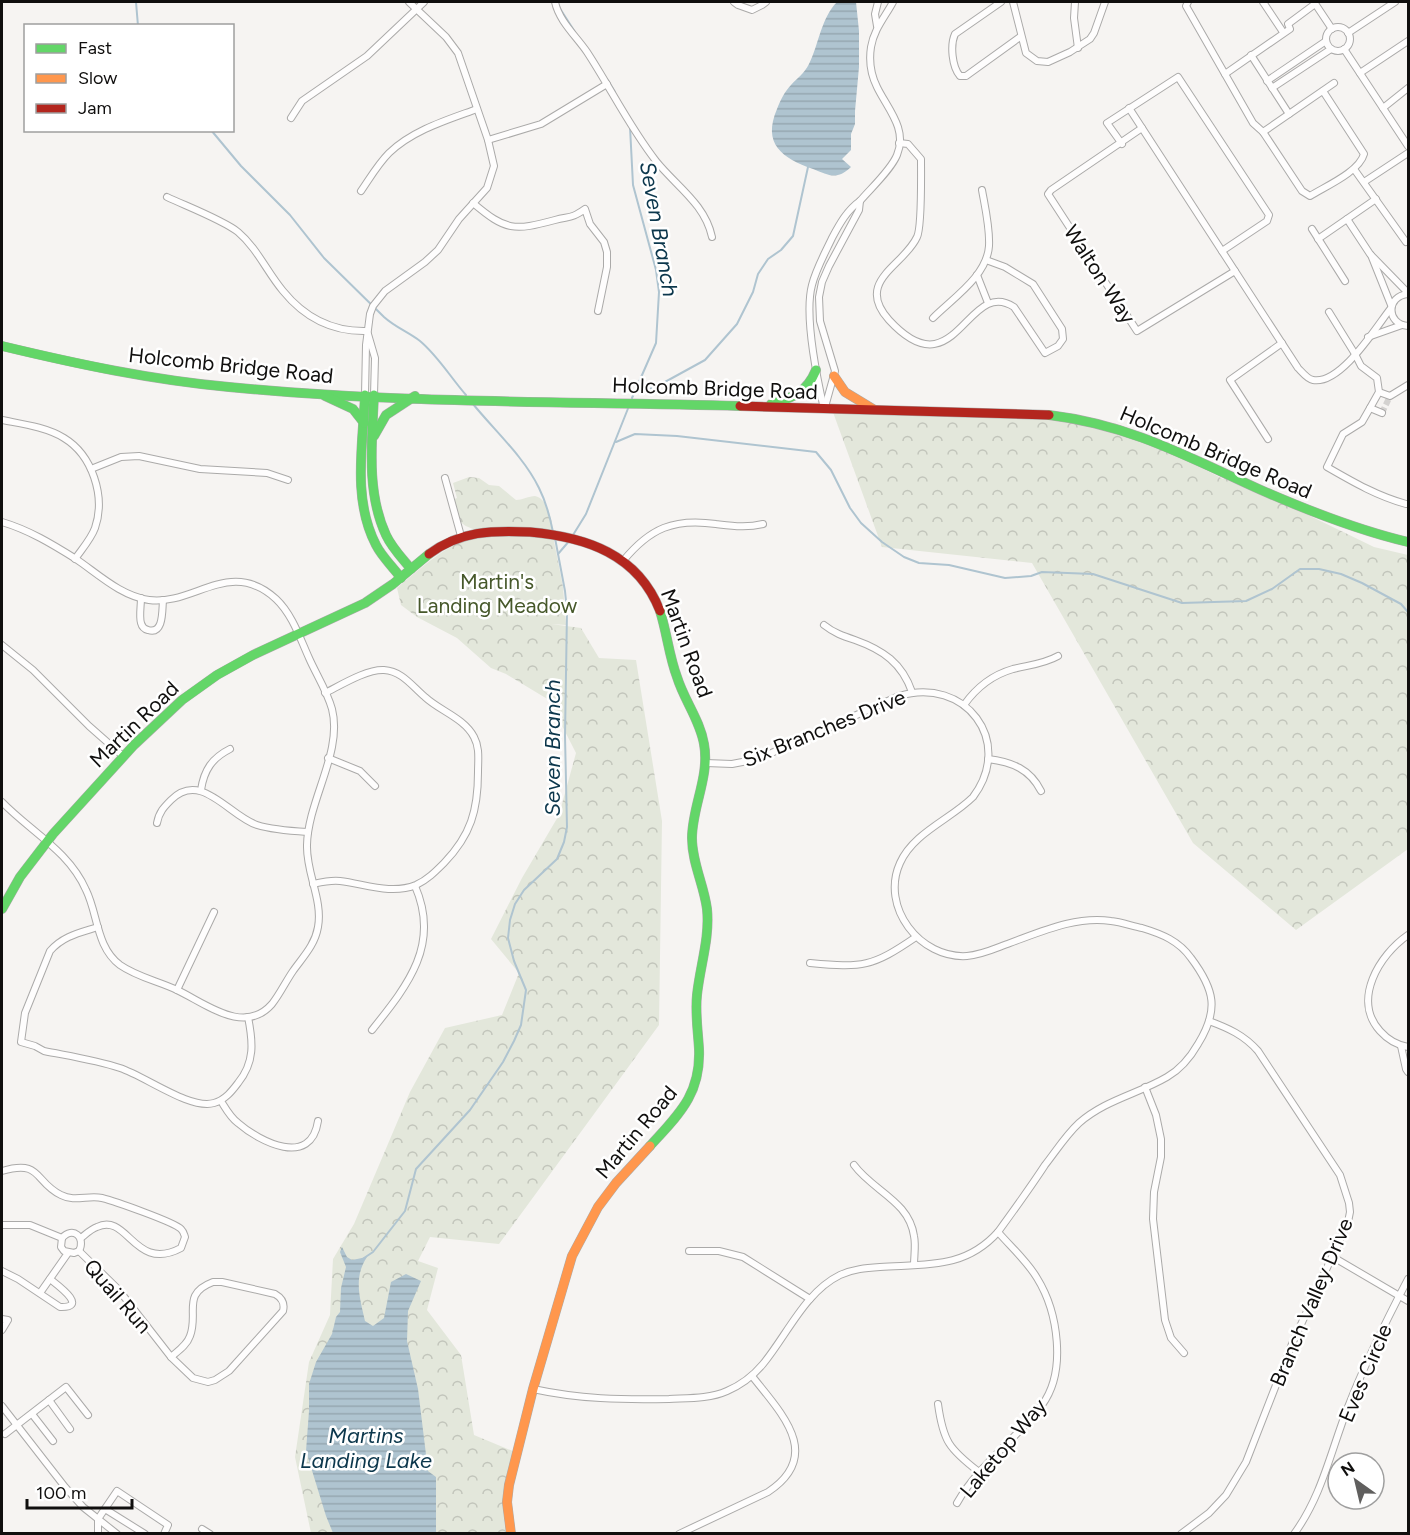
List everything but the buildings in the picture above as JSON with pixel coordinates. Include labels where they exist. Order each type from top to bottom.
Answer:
[{"type":"street","points":[[409,2],[446,37],[458,53],[493,158],[492,174],[486,188],[433,255],[378,298],[370,314],[367,331],[369,395],[374,436],[374,492],[380,521],[391,544],[411,569]]},
{"type":"street","points":[[291,118],[302,101],[367,56],[424,2]]},
{"type":"street","points":[[555,2],[560,16],[586,50],[654,159],[703,212],[712,237]]},
{"type":"street","points":[[734,2],[752,10],[766,2]]},
{"type":"street","points":[[877,27],[875,14],[878,2]]},
{"type":"street","points":[[824,409],[816,370],[811,321],[812,284],[841,222],[897,155],[899,142],[896,122],[877,89],[871,70],[870,48],[877,27],[893,2]]},
{"type":"street","points":[[1001,2],[955,34],[953,40],[957,73],[960,76],[966,76],[1020,37]]},
{"type":"street","points":[[1013,2],[1020,37],[1026,53],[1037,61],[1048,62],[1084,44],[1094,33],[1105,2]]},
{"type":"street","points":[[1075,2],[1074,18],[1078,48]]},
{"type":"street","points":[[1188,2],[1186,6],[1253,123],[1263,132],[1302,191],[1310,196],[1354,169],[1362,162],[1364,154],[1323,91]]},
{"type":"street","points":[[1263,2],[1283,32]]},
{"type":"street","points":[[1225,74],[1290,29],[1288,24],[1315,4],[1323,2]]},
{"type":"street","points":[[1348,33],[1395,2]]},
{"type":"street","points":[[1315,4],[1332,29]]},
{"type":"street","points":[[1267,81],[1326,41],[1332,29],[1341,28],[1348,33],[1350,42],[1344,50],[1338,51],[1331,49],[1326,41]]},
{"type":"street","points":[[1360,73],[1408,41]]},
{"type":"street","points":[[1272,88],[1331,49]]},
{"type":"street","points":[[1344,50],[1408,146]]},
{"type":"street","points":[[1251,55],[1289,114]]},
{"type":"street","points":[[1122,144],[1107,123],[1178,77],[1269,215],[1267,221],[1222,251]]},
{"type":"street","points":[[1263,132],[1334,83]]},
{"type":"street","points":[[488,140],[541,124],[607,84]]},
{"type":"street","points":[[1383,108],[1408,88]]},
{"type":"street","points":[[1130,108],[1298,368],[1313,380],[1329,377],[1340,371],[1397,298],[1408,294],[1371,254],[1347,219]]},
{"type":"street","points":[[361,191],[383,160],[400,144],[436,123],[477,110]]},
{"type":"street","name":"Walton Way","points":[[1143,128],[1048,194],[1137,331],[1235,271]]},
{"type":"street","points":[[899,142],[908,144],[921,159],[919,235],[877,286],[882,309],[887,318],[906,336],[918,343],[930,344],[953,336],[988,303],[998,301],[1014,307],[1045,353],[1058,346],[1063,339],[1062,329],[1033,284],[1005,267],[986,260]]},
{"type":"street","points":[[1364,182],[1408,153]]},
{"type":"street","points":[[1354,169],[1406,242]]},
{"type":"street","points":[[933,318],[977,275],[986,260],[989,245],[982,190]]},
{"type":"street","points":[[167,197],[238,232],[254,249],[283,291],[315,320],[340,330],[367,331]]},
{"type":"street","points":[[1318,239],[1376,199]]},
{"type":"street","points":[[824,409],[835,371],[819,321],[819,297],[822,282],[859,210],[860,201]]},
{"type":"street","points":[[473,203],[492,220],[521,228],[574,218],[585,209],[590,224],[604,242],[607,252],[607,267],[598,311]]},
{"type":"street","points":[[841,222],[850,227]]},
{"type":"street","points":[[1312,229],[1344,281]]},
{"type":"street","points":[[1371,254],[1391,306],[1393,318],[1406,326]]},
{"type":"street","points":[[977,275],[988,303]]},
{"type":"street","points":[[1329,312],[1360,366],[1377,378],[1379,392],[1362,422],[1343,434],[1327,467],[1367,491],[1408,504]]},
{"type":"street","points":[[811,321],[819,321]]},
{"type":"street","points":[[1367,338],[1406,326]]},
{"type":"street","points":[[1268,439],[1230,380],[1282,343]]},
{"type":"street","name":"Holcomb Bridge Road","points":[[2,346],[141,375],[228,387],[317,393],[1041,414],[1102,423],[1154,440],[1320,515],[1385,537],[1408,542]]},
{"type":"street","points":[[759,407],[796,397],[812,381],[816,370]]},
{"type":"street","points":[[834,376],[846,393],[876,410]]},
{"type":"street","points":[[1379,392],[1390,396],[1408,385]]},
{"type":"street","points":[[317,393],[352,408],[359,413],[364,423]]},
{"type":"street","points":[[369,395],[364,423],[361,485],[365,514],[376,545],[401,578]]},
{"type":"street","points":[[374,436],[386,415],[415,396]]},
{"type":"street","points":[[1370,408],[1382,413]]},
{"type":"street","points":[[2,420],[52,432],[64,438],[79,452],[91,469],[98,494],[98,516],[91,536],[75,559]]},
{"type":"street","points":[[91,469],[121,458],[139,456],[200,469],[267,473],[288,480]]},
{"type":"street","points":[[445,478],[450,504],[461,536]]},
{"type":"street","points":[[623,561],[645,538],[658,529],[672,524],[698,521],[743,528],[763,524]]},
{"type":"street","points":[[2,522],[44,539],[121,590],[141,598],[163,600],[180,597],[216,584],[245,583],[276,599],[298,635],[332,708],[334,724],[333,741],[308,832],[307,858],[319,916],[313,943],[271,1004],[261,1013],[237,1018],[226,1016],[177,990],[132,972],[120,964],[106,948],[80,875],[67,858],[2,802]]},
{"type":"street","name":"Martin Road","points":[[2,909],[24,872],[47,841],[160,718],[198,687],[236,664],[365,603],[401,578],[436,549],[461,536],[494,530],[566,535],[596,544],[623,561],[644,584],[658,608],[676,676],[702,733],[706,763],[692,831],[694,854],[705,893],[708,914],[696,1001],[699,1061],[696,1082],[682,1111],[616,1183],[583,1233],[563,1282],[509,1485],[507,1502],[511,1533]]},
{"type":"street","points":[[141,598],[140,622],[143,628],[149,631],[160,625],[163,600]]},
{"type":"street","points":[[824,625],[836,634],[873,646],[888,654],[903,671],[912,692]]},
{"type":"street","points":[[2,645],[33,670],[123,756]]},
{"type":"street","points":[[964,705],[978,688],[995,676],[1042,664],[1058,656]]},
{"type":"street","points":[[313,884],[339,881],[392,890],[415,886],[431,876],[463,840],[471,825],[478,791],[478,752],[475,738],[464,723],[434,704],[404,677],[392,671],[372,671],[325,693]]},
{"type":"street","name":"Six Branches Drive","points":[[533,1389],[592,1399],[698,1398],[727,1392],[752,1376],[810,1299],[828,1282],[850,1271],[940,1264],[963,1258],[982,1247],[998,1232],[1076,1125],[1102,1106],[1167,1078],[1183,1066],[1202,1038],[1212,1013],[1212,1001],[1204,976],[1182,947],[1156,932],[1113,921],[1081,920],[1059,925],[980,954],[966,956],[939,952],[916,937],[903,920],[897,903],[895,882],[899,864],[914,843],[973,797],[984,780],[988,759],[983,729],[964,705],[952,698],[939,693],[912,692],[758,759],[732,764],[706,763]]},
{"type":"street","points":[[201,790],[203,777],[209,765],[218,755],[230,749]]},
{"type":"street","points":[[328,758],[360,771],[375,786]]},
{"type":"street","points":[[988,759],[1021,768],[1032,777],[1041,791]]},
{"type":"street","points":[[157,823],[161,810],[176,795],[188,790],[201,790],[255,824],[272,829],[308,832]]},
{"type":"street","points":[[372,1030],[407,985],[422,945],[424,915],[415,886]]},
{"type":"street","points":[[177,990],[214,912]]},
{"type":"street","points":[[98,927],[66,937],[50,951],[25,1013],[21,1042],[44,1051],[121,1068],[193,1103],[208,1104],[221,1101],[230,1094],[242,1079],[250,1062],[253,1044],[248,1017]]},
{"type":"street","points":[[1408,935],[1388,953],[1372,979],[1367,998],[1371,1018],[1376,1027],[1384,1036],[1405,1046],[1408,1072]]},
{"type":"street","points":[[810,963],[844,966],[867,964],[888,955],[916,937]]},
{"type":"street","name":"Branch Valley Drive","points":[[1181,1533],[1209,1513],[1237,1479],[1246,1462],[1292,1344],[1342,1238],[1350,1212],[1347,1193],[1340,1175],[1258,1050],[1234,1031],[1209,1021]]},
{"type":"street","points":[[1145,1087],[1156,1115],[1161,1138],[1161,1157],[1154,1192],[1153,1219],[1165,1320],[1171,1338],[1184,1353]]},
{"type":"street","points":[[221,1101],[239,1124],[281,1147],[294,1148],[307,1142],[315,1133],[318,1121]]},
{"type":"street","points":[[854,1165],[865,1177],[896,1201],[907,1215],[915,1237],[914,1265]]},
{"type":"street","points":[[2,1171],[18,1167],[31,1170],[63,1197],[103,1198],[178,1227],[185,1237],[181,1248],[173,1253],[159,1255],[145,1251],[122,1230],[111,1225],[98,1226],[81,1238]]},
{"type":"street","points":[[2,1225],[30,1225],[62,1238],[66,1233],[77,1233],[82,1245],[79,1251]]},
{"type":"street","name":"Laketop Way","points":[[957,1503],[967,1485],[1042,1404],[1053,1384],[1058,1363],[1052,1314],[1044,1289],[1027,1264],[998,1232]]},
{"type":"street","name":"Quail Run","points":[[62,1238],[61,1247],[68,1253],[79,1251],[118,1289],[171,1357],[193,1378],[208,1382],[223,1377],[283,1311],[283,1300],[275,1294],[222,1282],[205,1285],[197,1292],[193,1300],[190,1338],[171,1357]]},
{"type":"street","points":[[689,1251],[719,1251],[742,1257],[810,1299]]},
{"type":"street","points":[[40,1293],[68,1253]]},
{"type":"street","points":[[1333,1257],[1408,1301]]},
{"type":"street","points":[[2,1272],[18,1279],[60,1307],[66,1307],[72,1299],[70,1294],[50,1279]]},
{"type":"street","name":"Eves Circle","points":[[1294,1533],[1316,1497],[1359,1380],[1408,1279]]},
{"type":"street","points":[[2,1319],[8,1320],[2,1330]]},
{"type":"street","points":[[679,1533],[768,1492],[779,1485],[793,1464],[795,1442],[792,1431],[785,1417],[752,1376]]},
{"type":"street","points":[[2,1434],[17,1426],[66,1387],[88,1415]]},
{"type":"street","points":[[49,1400],[70,1429]]},
{"type":"street","points":[[938,1404],[941,1426],[948,1443],[958,1456],[979,1472]]},
{"type":"street","points":[[2,1406],[65,1487],[98,1520],[117,1533]]},
{"type":"street","points":[[32,1414],[53,1441]]},
{"type":"street","points":[[98,1533],[98,1520],[117,1491],[168,1525],[164,1533]]},
{"type":"street","points":[[105,1509],[145,1533]]},
{"type":"street","points":[[202,1529],[210,1533]]},
{"type":"green space","points":[[830,404],[1115,423],[1223,479],[1228,476],[1374,547],[1408,555],[1408,849],[1296,930],[1193,843],[1032,563],[882,547]]},
{"type":"green space","points":[[469,477],[479,478],[489,485],[499,486],[516,500],[533,496],[540,498],[547,506],[553,533],[473,529],[463,524],[458,518],[452,500],[457,498],[453,483]]},
{"type":"green space","name":"Martin's Landing Meadow","points":[[479,534],[553,536],[563,587],[566,625],[551,624],[581,628],[599,658],[636,660],[662,821],[659,1025],[499,1244],[430,1237],[418,1261],[438,1268],[427,1310],[461,1355],[474,1435],[515,1452],[505,1492],[506,1533],[311,1533],[295,1457],[309,1362],[330,1315],[333,1259],[354,1224],[410,1092],[445,1028],[502,1015],[519,973],[491,939],[522,878],[559,815],[576,753],[549,700],[506,674],[491,668],[457,638],[417,617],[401,605],[397,588],[445,550]]},
{"type":"water","points":[[837,2],[856,2],[859,67],[851,150],[842,159],[851,167],[841,174],[832,175],[792,160],[778,148],[772,132],[773,121],[781,99],[807,67],[827,16]]},
{"type":"water","name":"Martins Landing Lake","points":[[342,1247],[347,1257],[352,1260],[367,1257],[360,1273],[359,1288],[365,1321],[373,1326],[384,1318],[391,1282],[406,1274],[421,1281],[408,1311],[407,1341],[418,1389],[428,1471],[436,1477],[436,1533],[333,1533],[326,1516],[306,1451],[309,1384],[316,1362],[332,1334],[336,1317],[340,1312],[341,1288],[346,1267],[340,1252]]},
{"type":"waterway","points":[[136,2],[138,24]]},
{"type":"waterway","name":"Seven Branch","points":[[559,7],[575,32]]},
{"type":"waterway","name":"Seven Branch","points":[[607,79],[615,92]]},
{"type":"waterway","name":"Seven Branch","points":[[630,127],[633,185],[656,270],[659,292],[656,343],[632,398]]},
{"type":"waterway","points":[[213,132],[241,166],[290,215],[324,258],[384,317],[427,347],[466,395]]},
{"type":"waterway","points":[[637,391],[654,388],[705,360],[737,324],[753,292],[758,274],[768,259],[781,250],[793,236],[808,167]]},
{"type":"waterway","points":[[473,404],[533,477],[546,504],[553,532]]},
{"type":"waterway","name":"Seven Branch","points":[[573,535],[586,514],[629,406]]},
{"type":"waterway","points":[[616,442],[635,434],[677,436],[816,452],[831,470],[850,508],[861,523],[882,542],[904,557],[919,563],[949,565],[1005,578],[1031,576],[1042,572],[1093,574],[1182,603],[1246,601],[1272,589],[1300,569],[1319,569],[1341,574],[1362,583],[1401,604],[1408,612]]},
{"type":"waterway","name":"Seven Branch","points":[[361,1260],[373,1252],[405,1211],[416,1169],[470,1110],[503,1062],[521,1025],[526,990],[514,961],[508,938],[510,920],[515,904],[524,890],[557,859],[567,827],[565,736],[567,611],[555,538]]},
{"type":"waterway","name":"Seven Branch","points":[[558,554],[570,540]]},
{"type":"tunnel","points":[[1382,413],[1390,396]]},
{"type":"traffic: fast","points":[[2,346],[143,376],[200,384],[293,392],[484,401],[740,406]]},
{"type":"traffic: fast","points":[[771,404],[804,389],[816,370]]},
{"type":"traffic: fast","points":[[365,395],[361,452],[361,490],[364,509],[376,545],[401,578]]},
{"type":"traffic: fast","points":[[374,395],[372,466],[375,501],[388,540],[411,569]]},
{"type":"traffic: fast","points":[[325,396],[353,409],[364,423]]},
{"type":"traffic: fast","points":[[374,436],[386,415],[415,396]]},
{"type":"traffic: fast","points":[[1049,415],[1106,426],[1133,434],[1315,513],[1408,542]]},
{"type":"traffic: fast","points":[[2,909],[20,877],[53,834],[134,745],[182,700],[217,675],[253,655],[365,603],[393,584],[429,554]]},
{"type":"traffic: fast","points":[[650,1146],[686,1103],[696,1079],[699,1065],[696,1002],[708,920],[692,838],[705,768],[704,744],[674,669],[660,611]]},
{"type":"traffic: slow","points":[[834,376],[845,392],[873,409]]},
{"type":"traffic: slow","points":[[511,1534],[507,1502],[509,1485],[533,1389],[572,1256],[598,1207],[616,1183],[650,1146]]},
{"type":"traffic: jam","points":[[740,406],[1049,415]]},
{"type":"traffic: jam","points":[[429,554],[465,536],[490,532],[530,532],[571,538],[608,552],[624,562],[650,591],[660,611]]}]
